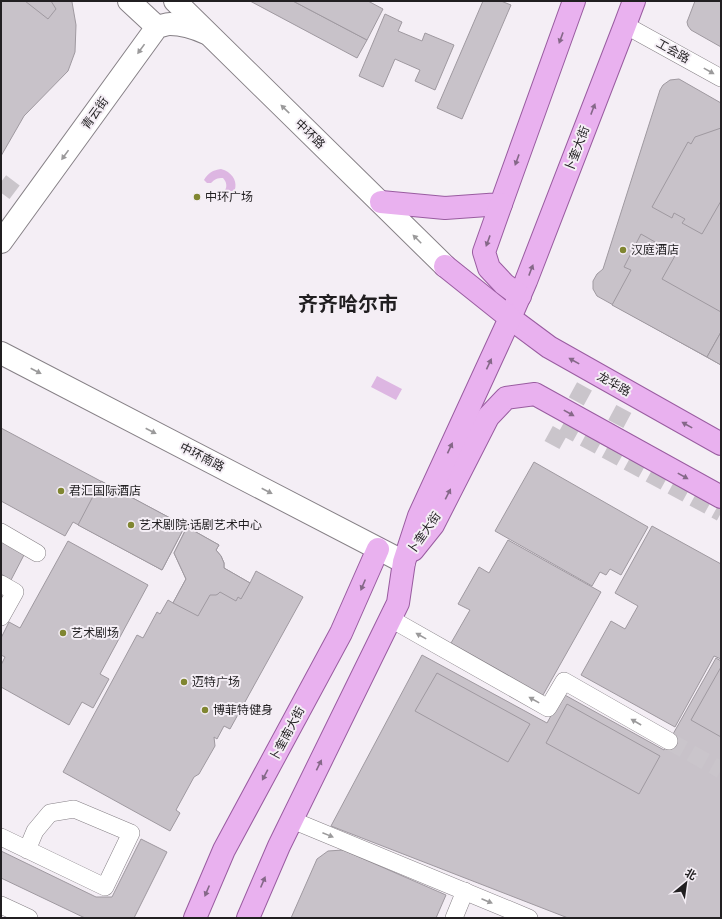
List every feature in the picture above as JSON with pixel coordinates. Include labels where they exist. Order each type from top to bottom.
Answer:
[{"type":"main road","points":[[129,1],[157,27],[170,24],[182,25],[195,28],[209,34]]},
{"type":"main road","name":"中环路","points":[[175,1],[445,266]]},
{"type":"main road","points":[[520,296],[504,284],[490,268],[484,252],[574,1]]},
{"type":"main road","name":"卜奎大街","points":[[404,562],[419,516],[520,296],[634,1]]},
{"type":"main road","name":"青云街","points":[[1,242],[157,27]]},
{"type":"main road","points":[[381,202],[445,208],[501,204]]},
{"type":"main road","name":"龙华路","points":[[445,266],[549,348],[721,444]]},
{"type":"main road","name":"中环南路","points":[[1,354],[404,562]]},
{"type":"main road","name":"卜奎大街","points":[[404,562],[433,525],[488,417],[506,398],[535,394],[721,497]]},
{"type":"main road","name":"卜奎南大街","points":[[195,918],[224,850],[341,633],[378,549]]},
{"type":"main road","points":[[248,918],[279,846],[391,619],[398,603],[404,562]]},
{"type":"street","name":"工会路","points":[[626,25],[721,78]]},
{"type":"street","points":[[1,532],[37,553]]},
{"type":"street","points":[[1,584],[15,592],[1,617]]},
{"type":"street","points":[[391,619],[548,708],[564,681],[669,741]]},
{"type":"street","points":[[1,837],[27,850],[105,887],[131,833],[74,809],[50,813],[35,831],[27,850]]},
{"type":"street","points":[[292,820],[529,918]]},
{"type":"street","points":[[454,918],[465,891]]},
{"type":"street","points":[[1,905],[29,918]]},
{"type":"shaded area","points":[[221,169],[228,172],[233,177],[235,188],[230,197],[224,200],[216,201],[225,190],[225,181],[223,178],[216,179],[211,183],[207,183],[204,180],[211,172]]},
{"type":"shaded area","points":[[377,376],[402,389],[396,400],[371,387]]},
{"type":"building","points":[[1,1],[71,1],[76,25],[75,52],[68,71],[24,116],[1,156]]},
{"type":"building","points":[[25,1],[51,1],[56,9],[48,19]]},
{"type":"building","points":[[250,1],[293,1],[367,40],[357,58]]},
{"type":"building","points":[[293,1],[368,1],[383,9],[367,40]]},
{"type":"building","points":[[483,1],[501,1],[511,5],[462,119],[437,108]]},
{"type":"building","points":[[695,1],[721,1],[721,47],[691,30],[688,26],[687,22]]},
{"type":"building","points":[[385,14],[402,22],[398,31],[422,41],[425,33],[454,45],[435,90],[415,81],[420,70],[395,59],[383,87],[359,76]]},
{"type":"building","points":[[679,79],[721,103],[721,365],[597,296],[593,289],[593,281],[597,274],[603,269],[660,90],[663,85],[670,80]]},
{"type":"building","points":[[721,128],[721,201],[702,234],[682,223],[685,219],[674,213],[672,218],[652,207],[688,142],[691,144],[695,137]]},
{"type":"building","points":[[641,234],[676,254],[662,279],[721,312],[721,332],[707,357],[612,305],[631,270],[624,267]]},
{"type":"building","points":[[721,332],[721,365],[707,357]]},
{"type":"building","name":"君汇国际酒店","points":[[1,428],[185,526],[162,570],[73,522],[65,536],[1,501]]},
{"type":"building","points":[[534,462],[648,527],[621,575],[610,569],[606,575],[600,572],[592,586],[495,531]]},
{"type":"building","name":"艺术剧院·话剧艺术中心","points":[[101,481],[185,526],[162,570],[78,525]]},
{"type":"building","points":[[652,526],[721,564],[721,659],[714,656],[675,727],[581,675],[611,621],[625,629],[638,606],[615,593]]},
{"type":"building","name":"迈特广场","points":[[187,527],[219,545],[216,550],[221,556],[224,563],[224,568],[250,583],[256,571],[303,597],[230,729],[224,726],[217,739],[214,737],[215,746],[199,774],[194,777],[176,810],[180,813],[170,831],[63,772],[137,635],[143,638],[157,612],[160,614],[168,600],[173,603],[186,579],[174,553]]},
{"type":"building","points":[[187,527],[219,545],[216,550],[221,556],[224,563],[224,568],[250,583],[241,599],[238,597],[236,601],[220,592],[216,595],[210,595],[198,616],[173,603],[186,579],[174,553]]},
{"type":"building","points":[[1,540],[25,553],[11,580],[1,574]]},
{"type":"building","points":[[508,540],[601,592],[543,695],[451,643],[470,610],[458,604],[479,567],[489,573]]},
{"type":"building","name":"艺术剧场","points":[[68,541],[148,585],[100,674],[109,679],[93,708],[82,702],[69,725],[1,687],[1,665],[5,657],[1,655],[1,638],[9,622],[20,628]]},
{"type":"building","points":[[422,655],[547,723],[563,694],[664,750],[716,658],[721,661],[721,918],[568,918],[331,826]]},
{"type":"building","points":[[721,667],[721,737],[691,720]]},
{"type":"building","points":[[437,673],[530,724],[508,762],[415,711]]},
{"type":"building","points":[[567,704],[660,756],[639,794],[546,743]]},
{"type":"building","points":[[141,839],[167,852],[134,918],[85,918],[1,878],[1,851],[96,897],[112,897]]},
{"type":"building","points":[[343,850],[446,895],[436,918],[291,918],[317,859],[328,851]]},
{"type":"tunnel","points":[[1,182],[29,203]]},
{"type":"tunnel","points":[[552,445],[598,362]]},
{"type":"tunnel","points":[[604,446],[634,390]]},
{"type":"tunnel","points":[[562,426],[721,513]]},
{"type":"tunnel","points":[[669,741],[721,770]]},
{"type":"place","name":"中环广场","points":[[197,197]]},
{"type":"place","name":"汉庭酒店","points":[[623,250]]},
{"type":"place","name":"君汇国际酒店","points":[[61,491]]},
{"type":"place","name":"艺术剧院·话剧艺术中心","points":[[131,525]]},
{"type":"place","name":"艺术剧场","points":[[63,633]]},
{"type":"place","name":"迈特广场","points":[[184,682]]},
{"type":"place","name":"博菲特健身","points":[[205,710]]},
{"type":"district","name":"齐齐哈尔市","points":[[348,304]]}]
